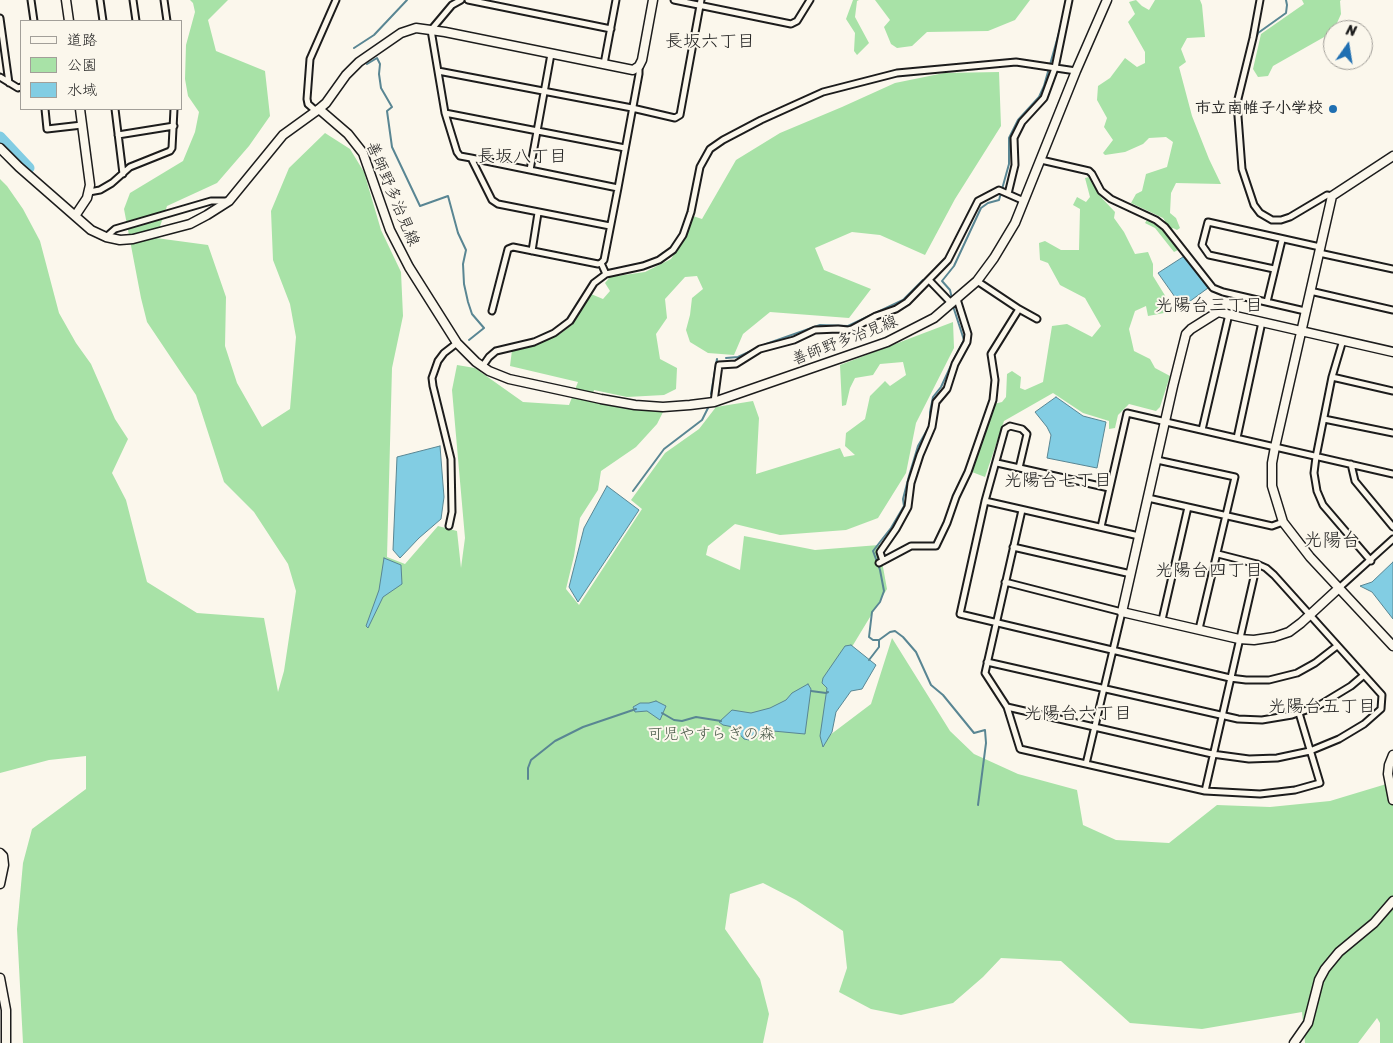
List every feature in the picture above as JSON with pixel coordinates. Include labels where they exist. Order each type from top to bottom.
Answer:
[{"type":"street","points":[[31,0],[34,20]]},
{"type":"street","points":[[66,0],[69,20]]},
{"type":"street","points":[[100,0],[103,20]]},
{"type":"street","points":[[133,0],[136,20]]},
{"type":"street","points":[[164,0],[167,20]]},
{"type":"street","points":[[317,110],[308,104],[307,99],[310,59],[336,0]]},
{"type":"street","points":[[461,0],[452,5],[431,30],[445,113],[457,152],[460,156],[618,188]]},
{"type":"street","points":[[468,0],[610,29]]},
{"type":"street","points":[[604,64],[616,0]]},
{"type":"street","points":[[601,263],[604,260],[639,66],[653,0]]},
{"type":"street","points":[[674,0],[701,3],[791,24],[797,21],[810,0]]},
{"type":"street","points":[[1007,194],[1015,165],[1015,135],[1022,122],[1044,98],[1055,68],[1069,0]]},
{"type":"street","name":"善師野多治見線","points":[[317,110],[348,134],[363,153],[390,230],[409,267],[457,343],[482,367],[523,383],[635,405],[663,407],[714,402],[887,342],[921,326],[977,281],[994,258],[1015,223],[1076,71],[1107,0]]},
{"type":"street","points":[[1260,0],[1255,31],[1237,103],[1242,169],[1254,205],[1260,213],[1272,220],[1290,217],[1327,195],[1332,196],[1393,156]]},
{"type":"street","points":[[438,71],[675,118],[680,115],[701,3]]},
{"type":"street","points":[[0,18],[9,83]]},
{"type":"street","points":[[0,148],[19,168],[91,230],[120,240],[130,239],[190,224],[229,201],[283,135],[326,103],[353,68],[366,56],[409,29],[431,30],[633,70],[639,66]]},
{"type":"street","points":[[530,170],[551,54]]},
{"type":"street","points":[[482,367],[496,351],[534,342],[554,333],[570,321],[594,283],[606,274],[643,266],[659,260],[674,250],[683,235],[691,212],[700,167],[710,149],[761,120],[823,92],[897,73],[1016,62],[1076,71]]},
{"type":"street","points":[[0,77],[20,88]]},
{"type":"street","points":[[45,110],[47,129],[82,125]]},
{"type":"street","points":[[75,216],[88,198],[90,178],[80,110]]},
{"type":"street","points":[[115,110],[122,174]]},
{"type":"street","points":[[89,192],[100,190],[112,183],[130,167],[170,151],[172,148],[174,110]]},
{"type":"street","points":[[445,113],[625,148]]},
{"type":"street","points":[[118,135],[174,126]]},
{"type":"street","points":[[471,158],[492,200],[498,204],[610,226]]},
{"type":"street","points":[[1041,160],[1088,171],[1092,174],[1101,191],[1110,199],[1156,220],[1165,227],[1213,288],[1305,311]]},
{"type":"street","points":[[714,402],[719,366],[736,364],[760,349],[794,340],[815,330],[852,329],[876,316],[903,305],[948,260],[978,201],[999,190],[1024,201]]},
{"type":"street","points":[[1332,196],[1274,446],[1272,486],[1283,522],[1310,557],[1393,646]]},
{"type":"street","points":[[106,236],[115,228],[211,201],[229,201]]},
{"type":"street","points":[[532,251],[538,213]]},
{"type":"street","points":[[1274,269],[1209,255],[1202,245],[1208,222],[1393,270]]},
{"type":"street","points":[[1267,302],[1282,240]]},
{"type":"street","points":[[492,311],[508,249],[512,247],[598,264],[601,263]]},
{"type":"street","points":[[601,263],[606,274]]},
{"type":"street","points":[[929,280],[952,301],[968,334],[967,342],[955,364],[946,389],[936,402],[932,427],[911,483],[908,506],[896,529],[881,547],[881,562],[911,546],[936,546],[968,472],[993,400],[995,380],[991,354],[1019,309]]},
{"type":"street","points":[[977,281],[1037,320]]},
{"type":"street","points":[[1310,291],[1393,310]]},
{"type":"street","points":[[1086,764],[1186,334],[1218,312],[1393,352]]},
{"type":"street","points":[[1202,430],[1229,314]]},
{"type":"street","points":[[1237,438],[1262,322]]},
{"type":"street","points":[[1342,340],[1332,377],[1314,473],[1317,491],[1323,505],[1371,561]]},
{"type":"street","points":[[448,526],[452,512],[451,458],[432,378],[438,361],[444,353],[457,343]]},
{"type":"street","points":[[1332,377],[1393,391]]},
{"type":"street","points":[[1101,527],[1127,412],[1393,474]]},
{"type":"street","points":[[1324,419],[1393,433]]},
{"type":"street","points":[[1019,468],[1027,434],[1022,428],[1010,426],[1005,429],[985,501],[960,614],[1230,678],[1254,680],[1281,678],[1297,673],[1315,663],[1337,646]]},
{"type":"street","points":[[1157,460],[1235,477],[1199,629]]},
{"type":"street","points":[[997,463],[1109,488]]},
{"type":"street","points":[[1351,464],[1355,481],[1393,528]]},
{"type":"street","points":[[1148,498],[1272,526],[1283,522]]},
{"type":"street","points":[[985,501],[1139,536]]},
{"type":"street","points":[[1162,620],[1188,507]]},
{"type":"street","points":[[1022,510],[985,673],[1007,707],[1020,749],[1205,791],[1260,794],[1295,790],[1320,784],[1300,713]]},
{"type":"street","points":[[1005,582],[1122,612],[1239,639],[1254,640],[1274,637],[1289,632],[1371,561],[1393,539]]},
{"type":"street","points":[[1013,547],[1131,574]]},
{"type":"street","points":[[1007,707],[1212,754],[1235,758],[1261,759],[1310,751],[1339,739],[1364,724],[1382,709],[1382,695],[1274,575],[1266,568],[1257,564],[1218,554]]},
{"type":"street","points":[[1205,791],[1257,564]]},
{"type":"street","points":[[987,662],[1238,719],[1262,720],[1300,713],[1318,706],[1351,686],[1364,675]]},
{"type":"street","points":[[1393,755],[1388,774],[1393,800]]},
{"type":"street","points":[[0,853],[3,856],[4,865],[0,884]]},
{"type":"street","points":[[1294,1043],[1308,1023],[1323,972],[1339,952],[1374,923],[1393,901]]},
{"type":"street","points":[[0,978],[6,1010],[6,1043]]},
{"type":"green space","name":"可児やすらぎの森","points":[[190,0],[228,0],[208,20],[216,51],[265,71],[270,116],[249,146],[217,183],[167,206],[156,238],[208,245],[226,297],[225,346],[237,383],[262,427],[290,409],[296,337],[290,304],[273,260],[271,211],[289,168],[325,133],[350,149],[364,172],[381,230],[401,272],[403,316],[392,368],[387,557],[405,564],[438,526],[457,531],[461,568],[465,538],[452,390],[457,365],[475,368],[523,402],[569,405],[578,382],[510,366],[512,350],[534,345],[560,334],[573,324],[591,294],[603,299],[610,291],[605,283],[610,277],[645,272],[671,259],[689,230],[693,216],[702,219],[736,160],[780,133],[895,83],[944,73],[999,72],[1001,126],[955,199],[925,255],[880,235],[852,232],[815,248],[824,270],[871,289],[849,318],[770,312],[743,334],[734,355],[708,353],[690,342],[686,330],[692,298],[703,289],[697,276],[685,277],[665,299],[667,318],[656,334],[660,359],[677,368],[676,389],[664,395],[627,397],[594,390],[591,402],[663,412],[657,424],[636,447],[601,471],[598,490],[580,518],[566,589],[579,605],[642,509],[631,500],[665,453],[699,429],[716,407],[753,401],[759,418],[756,474],[840,448],[844,457],[855,455],[845,446],[846,433],[865,419],[870,396],[885,381],[890,386],[906,375],[903,362],[880,364],[873,375],[855,378],[850,388],[846,405],[842,406],[840,365],[953,322],[954,348],[916,423],[906,473],[878,518],[846,530],[780,535],[735,524],[708,546],[706,555],[740,570],[744,536],[815,550],[879,545],[887,589],[830,683],[833,727],[830,735],[871,704],[892,638],[950,731],[974,754],[1018,774],[1077,790],[1083,825],[1116,840],[1169,843],[1217,805],[1270,807],[1330,801],[1393,782],[1393,1043],[1380,1043],[1380,1023],[1377,1018],[1358,1043],[1305,1043],[1302,1012],[1202,1029],[1130,1023],[1061,961],[1001,958],[983,977],[953,1003],[901,1015],[871,1009],[839,992],[847,968],[843,931],[796,900],[763,883],[730,894],[725,929],[760,979],[769,1014],[763,1043],[23,1043],[17,929],[23,863],[32,829],[86,789],[86,756],[49,760],[0,773],[0,179],[23,209],[40,241],[59,313],[76,343],[91,364],[115,419],[128,439],[112,473],[126,500],[147,582],[197,613],[264,618],[278,692],[284,671],[296,591],[288,564],[254,512],[224,482],[196,395],[147,322],[124,209],[130,193],[183,161],[195,132],[199,112],[188,96],[185,79],[186,45],[195,12],[193,3]]},
{"type":"green space","points":[[853,0],[859,0],[857,1],[855,17],[869,43],[857,55],[854,51],[855,33],[846,19]]},
{"type":"green space","points":[[875,0],[1030,0],[1015,20],[988,31],[927,32],[912,46],[897,48],[891,44],[884,27],[890,20]]},
{"type":"green space","points":[[1136,0],[1149,10],[1155,0],[1200,0],[1202,5],[1205,37],[1187,38],[1181,49],[1186,62],[1179,67],[1192,116],[1221,184],[1176,183],[1171,193],[1170,213],[1176,218],[1180,228],[1177,230],[1173,228],[1167,232],[1178,250],[1174,252],[1155,228],[1145,223],[1148,218],[1161,225],[1165,221],[1163,218],[1131,203],[1136,194],[1142,191],[1146,174],[1167,167],[1173,142],[1166,137],[1149,138],[1143,144],[1125,152],[1105,155],[1103,153],[1113,140],[1104,127],[1107,118],[1097,100],[1098,86],[1110,78],[1125,58],[1137,67],[1145,63],[1145,52],[1128,22],[1135,14],[1129,2]]},
{"type":"green space","points":[[1302,0],[1341,0],[1341,14],[1338,20],[1323,20],[1323,38],[1273,66],[1268,76],[1258,77],[1253,69],[1261,34],[1304,4]]},
{"type":"green space","points":[[1089,177],[1099,195],[1115,212],[1114,218],[1124,232],[1135,254],[1148,252],[1153,264],[1153,276],[1169,302],[1164,313],[1148,316],[1146,306],[1135,311],[1129,329],[1134,351],[1150,359],[1155,368],[1170,376],[1160,407],[1156,411],[1129,404],[1118,415],[1115,428],[1109,429],[1109,421],[1083,413],[1053,393],[1004,421],[985,477],[972,472],[994,404],[1002,402],[1006,397],[1007,374],[1012,371],[1021,377],[1020,388],[1025,390],[1043,382],[1052,326],[1067,324],[1092,337],[1101,326],[1085,298],[1060,285],[1048,263],[1040,260],[1039,243],[1045,241],[1061,250],[1079,250],[1080,209],[1073,205],[1077,197],[1086,202],[1090,197],[1085,178]]},
{"type":"water","points":[[1186,255],[1208,288],[1182,307],[1158,273]]},
{"type":"water","points":[[1056,397],[1083,416],[1106,422],[1097,468],[1047,458],[1051,435],[1035,412]]},
{"type":"water","points":[[440,446],[444,497],[441,519],[400,558],[393,550],[397,457]]},
{"type":"water","points":[[607,486],[639,510],[578,602],[569,587],[584,528]]},
{"type":"water","points":[[384,558],[401,565],[402,584],[383,597],[368,628],[366,626],[379,590]]},
{"type":"water","points":[[1393,562],[1393,619],[1372,592],[1360,586],[1372,582]]},
{"type":"water","points":[[851,645],[876,665],[862,689],[851,691],[836,712],[832,732],[823,747],[820,736],[827,688],[822,683],[823,678],[845,646]]},
{"type":"water","points":[[808,684],[811,689],[805,734],[773,731],[758,734],[749,740],[744,739],[733,727],[719,722],[732,710],[751,713],[770,708],[786,700],[792,693]]},
{"type":"water","points":[[656,701],[666,706],[660,720],[647,711],[635,712],[633,707],[640,703]]},
{"type":"waterway","points":[[354,48],[374,35],[407,0]]},
{"type":"waterway","points":[[952,299],[950,290],[942,281],[954,266],[981,208],[988,203],[999,200],[1009,164],[1009,138],[1018,120],[1039,97],[1044,86],[1062,22],[1066,0]]},
{"type":"waterway","points":[[1254,35],[1257,36],[1258,33],[1286,13],[1286,0]]},
{"type":"waterway","points":[[367,64],[377,58],[380,64],[381,88],[392,107],[387,111],[392,147],[420,206],[448,196],[458,233],[466,250],[463,264],[464,284],[468,302],[472,314],[484,328],[469,340]]},
{"type":"waterway","points":[[0,137],[29,168]]},
{"type":"waterway","points":[[726,358],[738,357],[766,344],[820,325],[848,326],[903,300],[923,280],[937,292]]},
{"type":"waterway","points":[[953,306],[964,340],[941,387],[933,397],[930,425],[918,446],[903,499],[904,506],[891,528],[873,551],[880,570],[884,591],[880,602],[872,612],[869,637],[873,640],[879,640],[890,632],[895,631],[903,637],[916,652],[931,685],[943,695],[974,733],[985,730],[986,743],[978,805]]},
{"type":"waterway","points":[[711,394],[717,359]]},
{"type":"waterway","points":[[633,491],[664,449],[702,420],[709,406]]},
{"type":"waterway","points":[[869,660],[879,647],[879,640]]},
{"type":"waterway","points":[[811,691],[828,692]]},
{"type":"waterway","points":[[528,779],[528,768],[531,760],[555,741],[583,727],[636,709]]},
{"type":"waterway","points":[[662,713],[674,720],[682,721],[696,717],[721,721]]},
{"type":"place","name":"市立南帷子小学校","points":[[1333,109]]},
{"type":"district","name":"長坂六丁目","points":[[710,42]]},
{"type":"district","name":"長坂八丁目","points":[[522,157]]},
{"type":"district","name":"光陽台三丁目","points":[[1209,306]]},
{"type":"district","name":"光陽台七丁目","points":[[1058,481]]},
{"type":"district","name":"光陽台","points":[[1332,541]]},
{"type":"district","name":"光陽台四丁目","points":[[1209,571]]},
{"type":"district","name":"光陽台五丁目","points":[[1322,707]]},
{"type":"district","name":"光陽台六丁目","points":[[1078,714]]}]
